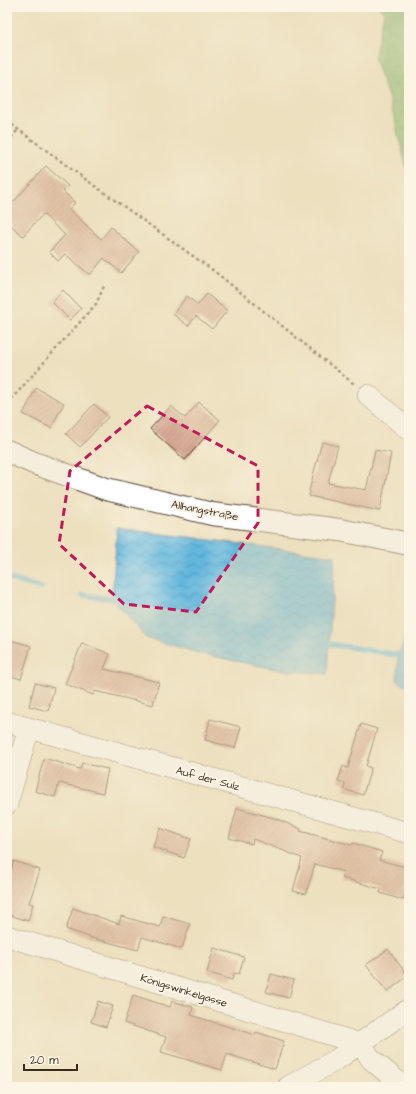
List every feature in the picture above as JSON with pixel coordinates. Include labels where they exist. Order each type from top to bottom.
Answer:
[{"type":"street","points":[[368,395],[409,430]]},
{"type":"street","name":"Allhangstraße","points":[[7,451],[34,463],[106,489],[212,514],[340,530],[409,544]]},
{"type":"street","name":"Auf der Sulz","points":[[7,722],[409,833]]},
{"type":"street","points":[[7,804],[29,728]]},
{"type":"street","name":"Königswinkelgasse","points":[[7,936],[361,1044]]},
{"type":"street","points":[[288,1087],[361,1044],[409,1009]]},
{"type":"street","points":[[361,1044],[371,1059],[404,1087]]},
{"type":"path","points":[[7,122],[214,272],[368,395]]},
{"type":"path","points":[[7,142],[18,130]]},
{"type":"path","points":[[7,404],[96,304],[105,284]]},
{"type":"highlighted area","points":[[147,406],[258,466],[258,523],[196,612],[124,604],[59,544],[70,471]]},
{"type":"green space","points":[[378,7],[409,7],[409,179],[390,102],[374,59],[384,12]]},
{"type":"water","points":[[117,528],[335,556],[327,674],[279,670],[202,654],[146,638],[112,599]]},
{"type":"water","points":[[409,630],[409,689],[397,680],[398,655]]},
{"type":"building","points":[[46,166],[68,186],[63,191],[75,203],[69,209],[101,239],[111,227],[139,252],[121,273],[104,258],[90,275],[65,254],[58,261],[49,252],[65,235],[43,214],[23,236],[7,222],[7,209]]},
{"type":"building","points":[[63,290],[81,309],[70,320],[52,302]]},
{"type":"building","points":[[207,294],[227,311],[212,329],[196,316],[188,326],[173,314],[187,296],[198,305]]},
{"type":"building","points":[[36,388],[64,403],[51,428],[23,414]]},
{"type":"building","points":[[199,402],[220,420],[185,460],[150,429],[171,406],[185,418]]},
{"type":"building","points":[[94,404],[108,417],[80,447],[66,434]]},
{"type":"building","points":[[322,442],[338,446],[328,483],[366,490],[375,450],[391,453],[380,511],[309,496]]},
{"type":"building","points":[[7,639],[31,646],[21,679],[7,675]]},
{"type":"building","points":[[82,643],[110,654],[104,669],[159,682],[153,705],[95,691],[93,695],[65,684]]},
{"type":"building","points":[[35,683],[54,688],[48,711],[29,706]]},
{"type":"building","points":[[210,719],[241,727],[235,748],[205,740]]},
{"type":"building","points":[[361,724],[377,729],[366,766],[371,768],[363,795],[344,789],[345,783],[338,781],[343,766],[348,768]]},
{"type":"building","points":[[44,758],[80,769],[82,763],[108,769],[103,793],[59,783],[55,797],[35,791]]},
{"type":"building","points":[[237,808],[274,818],[301,829],[300,831],[352,845],[353,843],[382,852],[379,860],[409,868],[409,877],[403,900],[380,893],[381,889],[342,878],[344,872],[315,864],[306,894],[293,891],[302,858],[253,839],[252,844],[229,838]]},
{"type":"building","points":[[160,828],[191,839],[184,858],[153,847]]},
{"type":"building","points":[[14,861],[40,870],[29,903],[33,904],[28,921],[7,914],[7,882]]},
{"type":"building","points":[[73,908],[119,924],[121,916],[160,927],[163,916],[190,924],[182,949],[142,937],[138,950],[92,938],[66,929]]},
{"type":"building","points":[[214,948],[244,957],[239,974],[234,973],[232,980],[207,972]]},
{"type":"building","points":[[388,949],[408,976],[387,992],[366,965]]},
{"type":"building","points":[[271,974],[294,980],[289,998],[266,992]]},
{"type":"building","points":[[133,995],[170,1007],[172,1001],[193,1007],[191,1015],[255,1035],[256,1032],[284,1041],[275,1069],[227,1054],[222,1070],[161,1052],[166,1037],[124,1023]]},
{"type":"building","points":[[98,1001],[113,1006],[106,1027],[91,1022]]},
{"type":"waterway","points":[[7,578],[41,588]]},
{"type":"waterway","points":[[83,595],[112,599]]},
{"type":"waterway","points":[[329,644],[398,655]]}]
